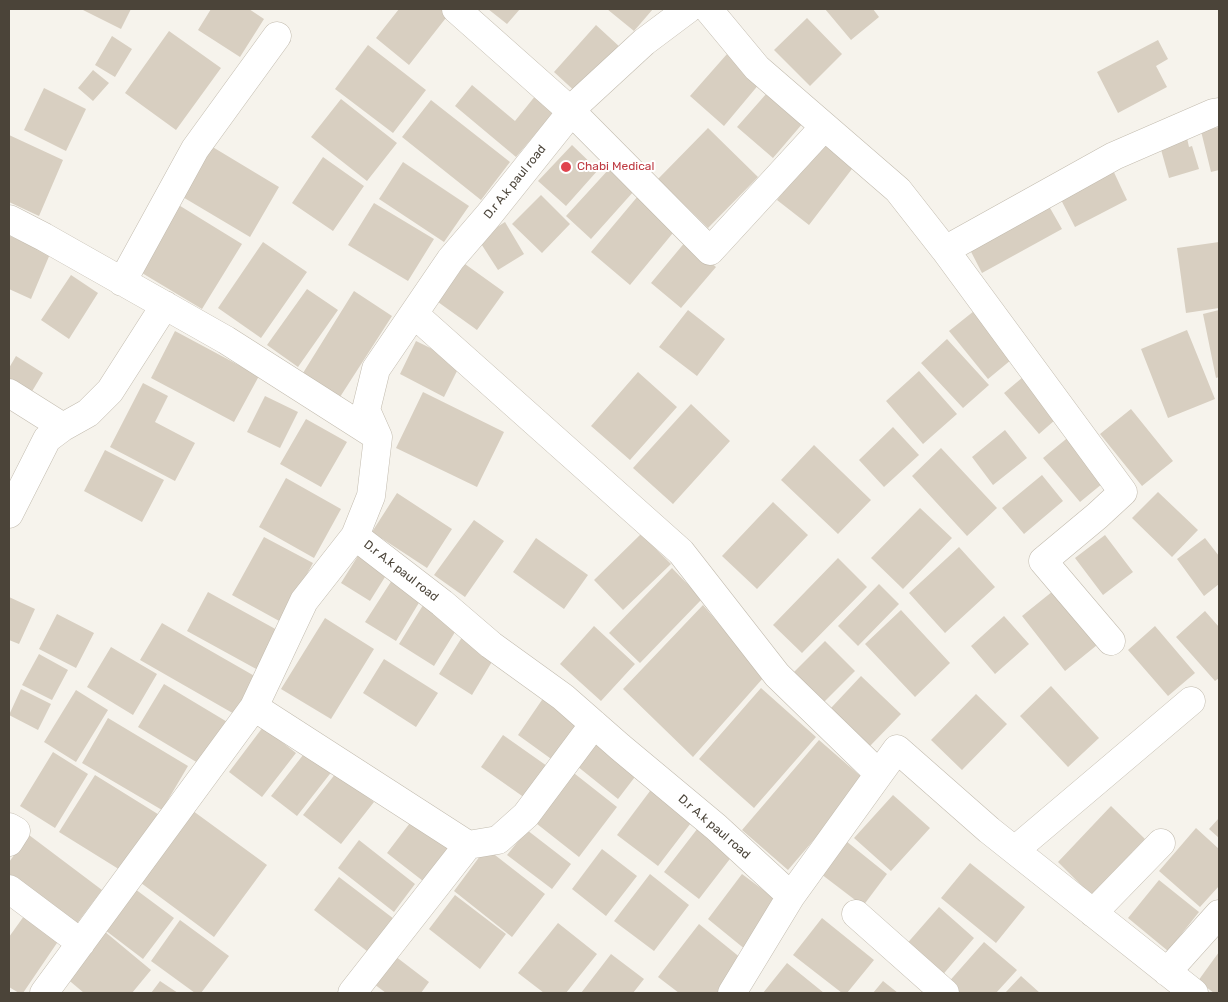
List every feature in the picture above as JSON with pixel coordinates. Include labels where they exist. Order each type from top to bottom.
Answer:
[{"type":"street","points":[[456,9],[572,112],[710,252],[824,127]]},
{"type":"street","name":"D.r A.k paul road","points":[[688,9],[644,42],[580,101],[451,259],[376,369],[366,410],[378,437],[371,496],[355,536],[442,603],[491,644],[563,697],[716,827],[791,896]]},
{"type":"street","points":[[708,9],[757,68],[898,190],[945,250],[1123,492],[1042,561],[1111,641]]},
{"type":"street","points":[[122,282],[195,149],[277,36]]},
{"type":"street","points":[[945,250],[1114,156],[1219,112]]},
{"type":"street","points":[[9,220],[44,237],[226,340],[378,437]]},
{"type":"street","points":[[9,514],[47,439],[63,426],[88,413],[110,392],[165,305]]},
{"type":"street","points":[[414,314],[680,552],[777,675],[879,774]]},
{"type":"street","points":[[9,393],[63,426]]},
{"type":"street","points":[[44,993],[254,707],[304,601],[355,536]]},
{"type":"street","points":[[1015,850],[1191,701]]},
{"type":"street","points":[[254,707],[468,845],[498,840],[526,815],[594,724]]},
{"type":"street","points":[[732,993],[791,896],[897,749],[989,830],[1194,993]]},
{"type":"street","points":[[9,828],[16,831],[9,842]]},
{"type":"street","points":[[1093,912],[1160,843]]},
{"type":"street","points":[[352,993],[468,845]]},
{"type":"street","points":[[9,889],[81,943]]},
{"type":"street","points":[[856,914],[945,993]]},
{"type":"street","points":[[1167,972],[1219,914]]},
{"type":"building","points":[[81,9],[131,9],[121,29]]},
{"type":"building","points":[[211,9],[249,9],[264,19],[240,57],[198,30]]},
{"type":"building","points":[[399,9],[442,9],[449,14],[409,65],[376,38]]},
{"type":"building","points":[[488,9],[520,9],[507,24]]},
{"type":"building","points":[[607,9],[653,9],[634,31]]},
{"type":"building","points":[[825,9],[873,9],[879,17],[851,40]]},
{"type":"building","points":[[807,18],[842,54],[810,86],[774,50]]},
{"type":"building","points":[[596,25],[621,48],[579,95],[554,72]]},
{"type":"building","points":[[169,31],[221,68],[176,130],[125,93]]},
{"type":"building","points":[[112,36],[132,49],[115,77],[95,65]]},
{"type":"building","points":[[1158,40],[1168,59],[1156,66],[1167,87],[1118,113],[1097,72]]},
{"type":"building","points":[[368,45],[426,90],[393,133],[335,89]]},
{"type":"building","points":[[727,54],[760,83],[724,126],[690,96]]},
{"type":"building","points":[[93,70],[109,83],[93,101],[78,88]]},
{"type":"building","points":[[472,85],[515,121],[540,90],[559,106],[516,157],[455,106]]},
{"type":"building","points":[[774,85],[809,116],[773,158],[737,127]]},
{"type":"building","points":[[44,88],[86,109],[66,151],[24,130]]},
{"type":"building","points":[[341,99],[397,143],[367,181],[311,137]]},
{"type":"building","points":[[431,100],[510,162],[481,200],[402,137]]},
{"type":"building","points":[[1219,127],[1219,170],[1211,172],[1201,131]]},
{"type":"building","points":[[708,128],[758,177],[708,228],[658,179]]},
{"type":"building","points":[[9,135],[63,160],[39,216],[9,202]]},
{"type":"building","points":[[1187,138],[1189,147],[1192,146],[1199,169],[1169,178],[1160,146]]},
{"type":"building","points":[[823,140],[855,165],[809,225],[777,200]]},
{"type":"building","points":[[206,143],[279,187],[250,237],[176,193]]},
{"type":"building","points":[[572,145],[598,170],[566,206],[538,181]]},
{"type":"building","points":[[323,157],[364,186],[333,231],[292,203]]},
{"type":"building","points":[[403,162],[469,206],[444,242],[379,199]]},
{"type":"building","points":[[1111,166],[1127,200],[1075,227],[1058,194]]},
{"type":"building","points":[[609,169],[634,191],[591,239],[566,216]]},
{"type":"building","points":[[541,195],[570,224],[542,253],[512,224]]},
{"type":"building","points":[[638,196],[677,228],[630,285],[591,252]]},
{"type":"building","points":[[1046,201],[1062,229],[982,273],[967,244]]},
{"type":"building","points":[[374,203],[434,239],[408,281],[348,245]]},
{"type":"building","points":[[177,204],[242,244],[202,309],[137,270]]},
{"type":"building","points":[[505,222],[524,254],[498,270],[478,239]]},
{"type":"building","points":[[10,236],[50,254],[31,299],[9,289]]},
{"type":"building","points":[[686,241],[716,267],[681,308],[651,283]]},
{"type":"building","points":[[263,242],[307,272],[261,338],[218,308]]},
{"type":"building","points":[[1219,242],[1219,308],[1186,313],[1177,248]]},
{"type":"building","points":[[465,264],[504,292],[477,330],[438,302]]},
{"type":"building","points":[[71,275],[98,293],[69,339],[41,320]]},
{"type":"building","points":[[307,289],[338,310],[298,367],[267,345]]},
{"type":"building","points":[[354,291],[392,316],[340,397],[303,373]]},
{"type":"building","points":[[979,307],[1017,355],[988,379],[949,331]]},
{"type":"building","points":[[688,310],[725,339],[697,376],[659,347]]},
{"type":"building","points":[[1219,310],[1219,377],[1216,378],[1203,314]]},
{"type":"building","points":[[1187,330],[1215,399],[1168,418],[1141,349]]},
{"type":"building","points":[[175,331],[259,376],[234,422],[151,378]]},
{"type":"building","points":[[947,339],[989,385],[963,408],[921,363]]},
{"type":"building","points":[[416,341],[461,363],[444,397],[400,374]]},
{"type":"building","points":[[16,356],[43,373],[25,403],[9,393],[9,368]]},
{"type":"building","points":[[919,371],[957,414],[923,444],[886,401]]},
{"type":"building","points":[[638,372],[677,407],[630,460],[591,426]]},
{"type":"building","points":[[1029,372],[1063,413],[1039,434],[1004,393]]},
{"type":"building","points":[[143,383],[168,396],[155,422],[195,443],[175,481],[110,447]]},
{"type":"building","points":[[423,392],[504,432],[477,487],[396,448]]},
{"type":"building","points":[[265,396],[298,412],[280,448],[247,432]]},
{"type":"building","points":[[691,404],[730,441],[673,504],[633,468]]},
{"type":"building","points":[[1131,409],[1173,461],[1142,486],[1100,434]]},
{"type":"building","points":[[306,419],[347,442],[321,487],[280,464]]},
{"type":"building","points":[[893,427],[919,455],[884,487],[859,460]]},
{"type":"building","points":[[1005,430],[1027,458],[993,485],[972,457]]},
{"type":"building","points":[[1071,435],[1108,479],[1080,502],[1043,458]]},
{"type":"building","points":[[814,445],[871,500],[838,534],[781,480]]},
{"type":"building","points":[[941,448],[997,508],[967,536],[912,476]]},
{"type":"building","points":[[105,450],[164,480],[142,522],[84,491]]},
{"type":"building","points":[[1042,475],[1063,501],[1024,534],[1002,508]]},
{"type":"building","points":[[286,478],[341,509],[314,558],[259,527]]},
{"type":"building","points":[[1158,492],[1198,530],[1172,557],[1132,518]]},
{"type":"building","points":[[397,493],[452,529],[427,568],[372,532]]},
{"type":"building","points":[[773,502],[808,535],[757,589],[722,556]]},
{"type":"building","points":[[920,508],[952,538],[903,589],[871,558]]},
{"type":"building","points":[[474,520],[504,541],[465,597],[434,575]]},
{"type":"building","points":[[641,534],[671,564],[623,610],[594,580]]},
{"type":"building","points":[[1105,535],[1133,572],[1103,595],[1075,558]]},
{"type":"building","points":[[264,537],[313,563],[281,622],[232,595]]},
{"type":"building","points":[[536,538],[588,575],[564,609],[513,572]]},
{"type":"building","points":[[1205,538],[1219,556],[1219,584],[1204,596],[1177,559]]},
{"type":"building","points":[[959,547],[995,587],[945,633],[909,593]]},
{"type":"building","points":[[361,551],[390,569],[370,601],[341,583]]},
{"type":"building","points":[[838,558],[867,587],[802,653],[773,625]]},
{"type":"building","points":[[672,568],[702,599],[640,663],[609,633]]},
{"type":"building","points":[[394,577],[423,596],[396,641],[365,622]]},
{"type":"building","points":[[879,584],[899,604],[858,646],[838,626]]},
{"type":"building","points":[[1058,587],[1102,641],[1065,671],[1022,616]]},
{"type":"building","points":[[208,592],[279,631],[258,670],[187,631]]},
{"type":"building","points":[[9,597],[35,609],[19,644],[9,640]]},
{"type":"building","points":[[425,602],[460,624],[434,666],[399,644]]},
{"type":"building","points":[[703,605],[764,677],[693,757],[623,689]]},
{"type":"building","points":[[901,610],[950,663],[915,697],[865,644]]},
{"type":"building","points":[[1205,611],[1219,627],[1219,678],[1215,681],[1176,637]]},
{"type":"building","points":[[57,614],[94,633],[76,668],[39,649]]},
{"type":"building","points":[[1004,616],[1029,644],[995,674],[971,646]]},
{"type":"building","points":[[325,618],[374,649],[331,719],[281,689]]},
{"type":"building","points":[[162,623],[258,678],[236,715],[140,660]]},
{"type":"building","points":[[594,626],[635,664],[601,701],[560,664]]},
{"type":"building","points":[[1155,626],[1195,673],[1168,696],[1128,650]]},
{"type":"building","points":[[464,634],[496,655],[472,695],[439,674]]},
{"type":"building","points":[[825,641],[855,671],[824,702],[794,672]]},
{"type":"building","points":[[111,647],[157,674],[133,715],[87,687]]},
{"type":"building","points":[[39,654],[68,670],[52,700],[22,685]]},
{"type":"building","points":[[384,659],[438,693],[416,727],[363,693]]},
{"type":"building","points":[[861,676],[901,714],[870,746],[831,708]]},
{"type":"building","points":[[164,684],[229,723],[203,766],[138,727]]},
{"type":"building","points":[[1051,686],[1099,738],[1068,767],[1020,716]]},
{"type":"building","points":[[761,688],[816,737],[754,808],[699,759]]},
{"type":"building","points":[[21,689],[51,704],[38,730],[9,715]]},
{"type":"building","points":[[76,690],[108,710],[76,762],[44,742]]},
{"type":"building","points":[[546,694],[583,720],[554,761],[518,735]]},
{"type":"building","points":[[976,694],[1007,724],[962,770],[931,740]]},
{"type":"building","points":[[108,718],[188,766],[162,810],[82,763]]},
{"type":"building","points":[[263,727],[296,753],[262,797],[229,772]]},
{"type":"building","points":[[595,733],[641,769],[618,799],[572,762]]},
{"type":"building","points":[[503,735],[547,766],[525,798],[481,767]]},
{"type":"building","points":[[819,740],[865,780],[788,870],[742,830]]},
{"type":"building","points":[[307,750],[333,770],[297,816],[271,796]]},
{"type":"building","points":[[53,752],[88,774],[55,828],[20,806]]},
{"type":"building","points":[[570,770],[617,807],[579,857],[532,820]]},
{"type":"building","points":[[336,773],[374,802],[341,844],[303,815]]},
{"type":"building","points":[[95,775],[161,816],[125,873],[59,832]]},
{"type":"building","points":[[653,787],[694,819],[658,866],[617,835]]},
{"type":"building","points":[[893,795],[930,828],[891,871],[854,838]]},
{"type":"building","points":[[1111,806],[1145,839],[1091,895],[1058,862]]},
{"type":"building","points":[[189,808],[267,865],[214,937],[137,880]]},
{"type":"building","points":[[1219,818],[1219,838],[1209,829]]},
{"type":"building","points":[[413,819],[449,847],[423,881],[387,853]]},
{"type":"building","points":[[701,824],[736,851],[699,899],[664,872]]},
{"type":"building","points":[[1196,828],[1219,849],[1219,886],[1200,907],[1159,871]]},
{"type":"building","points":[[527,830],[571,864],[552,889],[507,855]]},
{"type":"building","points":[[29,835],[102,890],[72,930],[9,882],[9,862]]},
{"type":"building","points":[[359,840],[415,884],[394,912],[338,868]]},
{"type":"building","points":[[846,841],[887,874],[863,906],[821,874]]},
{"type":"building","points":[[486,848],[545,894],[512,937],[454,891]]},
{"type":"building","points":[[602,849],[637,876],[606,916],[572,889]]},
{"type":"building","points":[[970,863],[1025,907],[996,943],[941,898]]},
{"type":"building","points":[[650,874],[689,905],[654,951],[614,921]]},
{"type":"building","points":[[742,874],[782,904],[746,950],[708,919]]},
{"type":"building","points":[[339,877],[398,922],[372,955],[314,910]]},
{"type":"building","points":[[1159,880],[1199,912],[1168,951],[1128,918]]},
{"type":"building","points":[[131,886],[174,918],[143,959],[101,927]]},
{"type":"building","points":[[455,895],[506,934],[480,969],[429,929]]},
{"type":"building","points":[[939,907],[974,938],[940,978],[904,947]]},
{"type":"building","points":[[24,916],[59,940],[23,993],[19,993],[9,987],[9,937]]},
{"type":"building","points":[[822,918],[874,960],[847,993],[842,993],[793,955]]},
{"type":"building","points":[[180,920],[229,956],[201,993],[195,993],[151,961]]},
{"type":"building","points":[[558,923],[597,954],[566,993],[544,993],[518,973]]},
{"type":"building","points":[[699,924],[747,963],[723,993],[679,993],[658,977]]},
{"type":"building","points":[[104,931],[151,970],[132,993],[84,993],[65,977]]},
{"type":"building","points":[[984,942],[1017,970],[996,993],[956,993],[946,985]]},
{"type":"building","points":[[1219,952],[1219,993],[1214,993],[1198,981]]},
{"type":"building","points":[[391,953],[429,982],[421,993],[386,993],[370,981]]},
{"type":"building","points":[[611,954],[644,979],[633,993],[581,993]]},
{"type":"building","points":[[787,963],[824,993],[763,993]]},
{"type":"building","points":[[1021,976],[1040,993],[1005,993]]},
{"type":"building","points":[[160,981],[178,993],[151,993]]},
{"type":"building","points":[[883,981],[898,993],[873,993]]},
{"type":"place","name":"Chabi Medical","points":[[566,167]]}]
